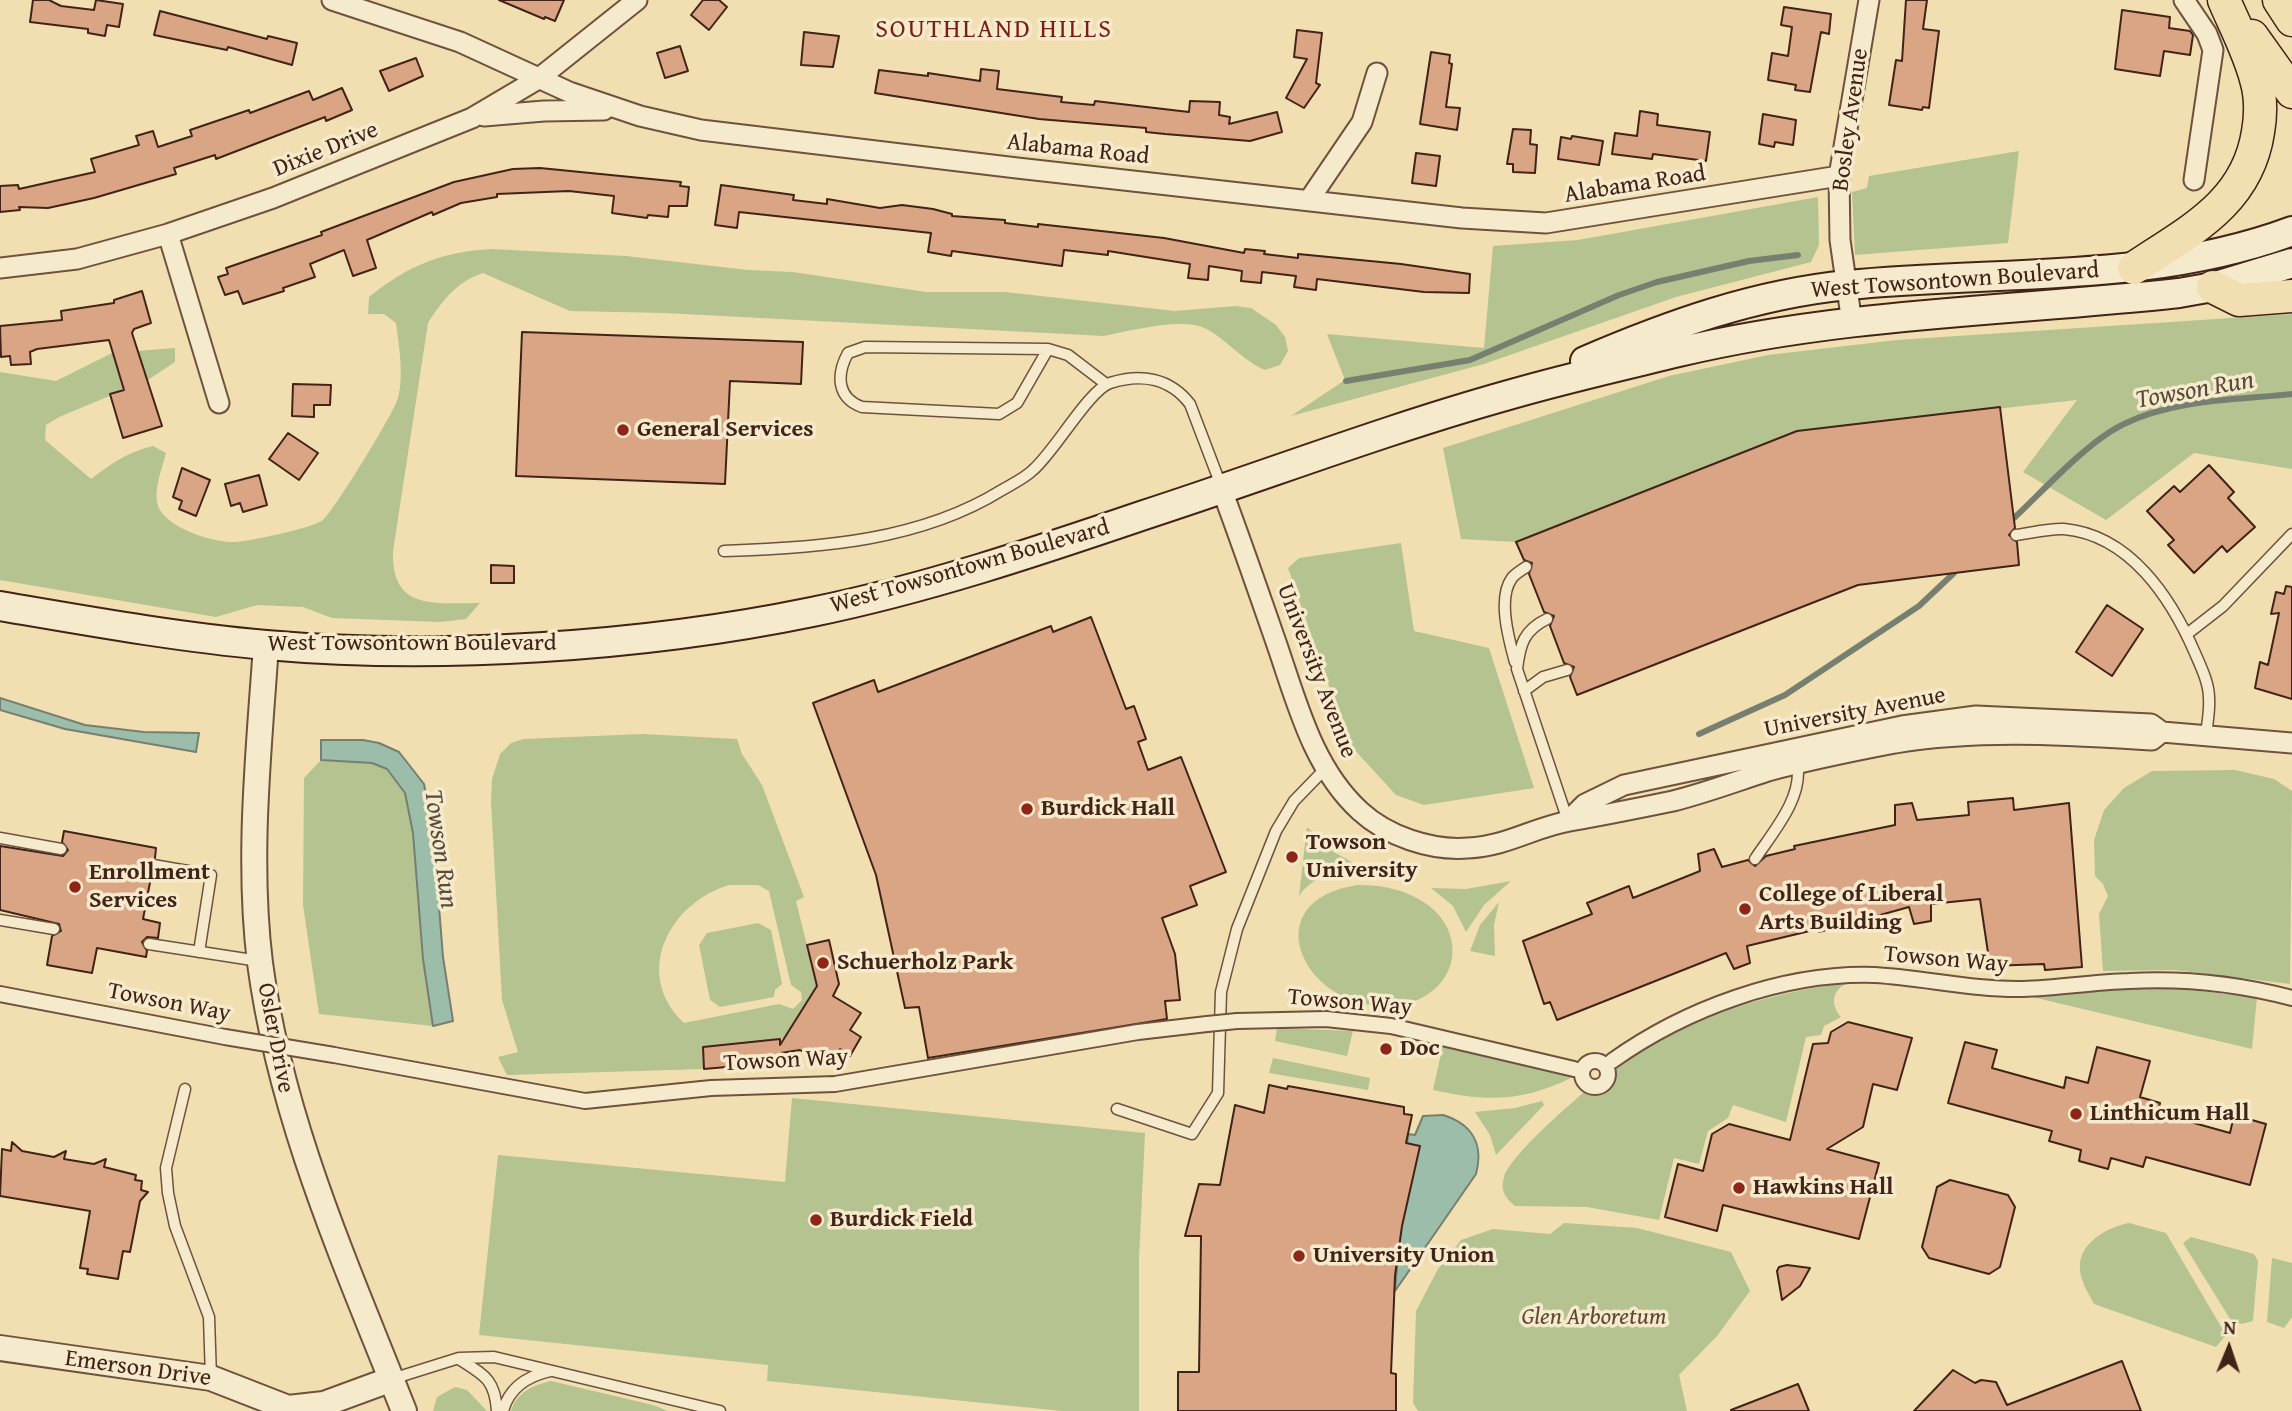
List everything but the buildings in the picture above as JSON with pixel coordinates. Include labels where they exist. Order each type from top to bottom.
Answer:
[{"type":"main road","points":[[2226,0],[2292,92]]},
{"type":"main road","points":[[2134,268],[2224,204],[2244,178],[2255,150],[2260,116],[2257,80],[2226,0]]},
{"type":"main road","points":[[2279,0],[2292,20]]},
{"type":"main road","name":"West Towsontown Boulevard","points":[[1505,396],[1671,324],[1727,308],[1847,285],[2134,268],[2227,251],[2292,231]]},
{"type":"main road","name":"West Towsontown Boulevard","points":[[0,606],[266,645],[393,649],[511,647],[628,639],[766,621],[932,583],[1505,396],[1748,337],[1852,323],[2065,305],[2213,287],[2292,264]]},
{"type":"main road","points":[[2213,287],[2239,300],[2292,296]]},
{"type":"street","name":"Alabama Road","points":[[332,0],[460,42],[538,79],[617,110],[701,130],[1462,218],[1546,223],[1839,176]]},
{"type":"street","name":"Dixie Drive","points":[[0,268],[77,258],[168,234],[273,198],[472,118],[538,79],[637,0]]},
{"type":"street","name":"Bosley Avenue","points":[[1852,323],[1840,240],[1839,176],[1869,0]]},
{"type":"street","points":[[2184,0],[2207,34],[2213,50],[2194,180]]},
{"type":"street","points":[[1309,200],[1362,122],[1377,73]]},
{"type":"street","points":[[472,118],[544,111],[617,110]]},
{"type":"street","points":[[168,234],[219,403]]},
{"type":"street","name":"University Avenue","points":[[1222,489],[1301,715],[1325,769],[1361,813],[1406,838],[1436,847],[1466,849],[1499,845],[1568,821],[1591,819],[1634,807],[1673,801],[1795,757],[1902,726],[1976,716],[2019,715],[2151,724],[2162,732],[2292,743]]},
{"type":"street","name":"Osler Drive","points":[[266,645],[256,820],[260,961],[273,1039],[290,1111],[317,1190],[404,1411]]},
{"type":"street","name":"University Avenue","points":[[1568,821],[1585,804],[1624,785],[1795,757]]},
{"type":"street","name":"Towson Way","points":[[1610,1067],[1666,1028],[1718,1004],[1782,986],[1831,978],[1879,976],[2012,989],[2169,981],[2244,988],[2292,998]]},
{"type":"street","name":"Towson Way","points":[[0,994],[585,1101],[675,1091],[835,1084],[1138,1032],[1237,1021],[1326,1019],[1391,1026],[1573,1069]]},
{"type":"street","name":"Emerson Drive","points":[[0,1348],[211,1378],[276,1406],[299,1409],[324,1404],[392,1379]]},
{"type":"lane","points":[[1048,349],[1017,403],[999,414],[862,407],[849,402],[841,389],[840,367],[848,353],[865,347],[1048,349],[1068,355],[1106,384]]},
{"type":"lane","points":[[724,551],[769,550],[865,539],[910,530],[949,516],[988,498],[1032,472],[1072,426],[1087,401],[1106,384],[1137,376],[1167,383],[1181,393],[1196,415],[1222,489]]},
{"type":"lane","points":[[2016,535],[2064,529],[2095,538],[2131,559],[2147,572],[2187,634],[2210,697],[2206,736]]},
{"type":"lane","points":[[2187,634],[2223,606],[2292,534]]},
{"type":"lane","points":[[1526,567],[1512,578],[1506,603],[1506,630],[1568,821]]},
{"type":"lane","points":[[1517,669],[1520,645],[1531,627],[1547,619]]},
{"type":"lane","points":[[1524,691],[1543,677],[1567,670]]},
{"type":"lane","points":[[1755,859],[1788,808],[1799,775],[1795,757]]},
{"type":"lane","points":[[1117,1109],[1192,1134],[1218,1093],[1221,992],[1237,929],[1276,831],[1294,801],[1325,769]]},
{"type":"lane","points":[[0,838],[61,849]]},
{"type":"lane","points":[[153,865],[211,875],[199,952]]},
{"type":"lane","points":[[0,920],[54,929]]},
{"type":"lane","points":[[149,944],[260,961]]},
{"type":"lane","points":[[184,1088],[166,1168],[168,1193],[175,1226],[209,1317],[211,1378]]},
{"type":"lane","points":[[392,1379],[459,1358],[494,1357],[720,1411]]},
{"type":"lane","points":[[459,1358],[483,1374],[496,1389],[497,1411]]},
{"type":"lane","points":[[503,1411],[506,1400],[525,1380],[554,1370]]},
{"type":"green space","points":[[2019,151],[2008,243],[1855,255],[1852,192],[1867,188],[1869,176]]},
{"type":"green space","points":[[1818,197],[1819,245],[1811,262],[1676,297],[1484,364],[1291,416],[1345,380],[1327,334],[1484,348],[1493,246],[1578,240]]},
{"type":"green space","points":[[492,249],[626,256],[748,270],[793,272],[926,292],[1005,292],[1175,311],[1235,306],[1251,308],[1276,325],[1285,337],[1288,351],[1280,365],[1265,370],[1210,331],[1181,324],[1154,326],[1104,336],[665,313],[570,311],[483,273],[465,281],[451,293],[428,323],[393,551],[394,570],[399,584],[408,594],[419,600],[432,602],[480,603],[466,619],[440,622],[332,618],[303,607],[257,605],[216,617],[0,580],[0,372],[56,381],[112,353],[175,348],[175,362],[148,380],[46,425],[45,440],[91,479],[120,459],[144,448],[153,446],[166,453],[158,482],[158,504],[160,510],[173,523],[192,533],[231,542],[293,531],[323,520],[330,512],[376,440],[398,398],[401,370],[396,323],[384,314],[368,314],[369,297],[398,276],[426,262],[457,253]]},
{"type":"green space","points":[[2292,314],[2292,469],[2194,453],[2106,520],[2023,472],[2077,400],[1797,431],[1516,542],[1461,539],[1443,448],[1669,376],[1768,355],[1897,340]]},
{"type":"green space","points":[[1401,543],[1414,631],[1489,648],[1534,788],[1424,805],[1396,795],[1349,744],[1288,568],[1299,558]]},
{"type":"green space","points":[[643,734],[737,739],[742,754],[762,785],[804,897],[796,901],[817,986],[784,1038],[703,1047],[704,1069],[507,1075],[498,1057],[518,1052],[502,1000],[492,779],[500,754],[511,743],[523,739]],"holes":[[[729,885],[758,885],[769,891],[791,985],[801,992],[802,1000],[793,1009],[779,1004],[684,1023],[669,1004],[661,983],[660,963],[664,942],[689,907],[708,894]]]},
{"type":"green space","points":[[321,760],[372,763],[386,769],[405,793],[413,833],[423,959],[433,1026],[319,1014],[303,905],[304,778]]},
{"type":"green space","points":[[2235,770],[2274,779],[2292,791],[2290,984],[2174,970],[2103,971],[2099,914],[2108,896],[2103,884],[2095,876],[2094,840],[2104,810],[2124,788],[2152,771]]},
{"type":"green space","points":[[1307,827],[1334,852],[1364,869],[1347,869],[1328,874],[1311,883],[1299,896]]},
{"type":"green space","points":[[1511,881],[1484,905],[1466,932],[1453,906],[1431,888],[1466,889]]},
{"type":"green space","points":[[1358,885],[1386,887],[1403,892],[1428,905],[1441,918],[1449,933],[1451,963],[1445,977],[1435,989],[1404,1004],[1370,1005],[1341,996],[1319,979],[1304,958],[1299,935],[1305,913],[1324,895]]},
{"type":"green space","points":[[1499,902],[1494,925],[1495,956],[1470,951],[1480,925]]},
{"type":"green space","points":[[758,923],[771,930],[782,984],[775,990],[774,997],[720,1007],[710,1000],[699,945],[707,933]]},
{"type":"green space","points":[[1848,983],[1839,989],[1834,998],[1835,1007],[1841,1017],[1824,1026],[1821,1035],[1806,1037],[1786,1122],[1733,1105],[1728,1118],[1708,1131],[1699,1164],[1674,1158],[1659,1220],[1587,1207],[1515,1206],[1506,1197],[1503,1190],[1504,1177],[1517,1157],[1584,1092],[1597,1094],[1607,1090],[1614,1080],[1615,1067],[1642,1050],[1698,1022],[1756,1001]]},
{"type":"green space","points":[[2170,988],[2257,997],[2252,1049],[2028,996]]},
{"type":"green space","points":[[1277,1028],[1353,1031],[1347,1056],[1275,1041]]},
{"type":"green space","points":[[1443,1045],[1573,1077],[1537,1091],[1504,1097],[1471,1097],[1433,1090]]},
{"type":"green space","points":[[1273,1058],[1370,1078],[1368,1090],[1269,1073]]},
{"type":"green space","name":"Burdick Field","points":[[792,1098],[1145,1133],[1139,1258],[1139,1411],[1062,1411],[767,1381],[768,1365],[479,1335],[498,1155],[785,1182]]},
{"type":"green space","points":[[1542,1101],[1544,1105],[1496,1155],[1490,1135],[1475,1112],[1515,1108]]},
{"type":"green space","name":"Glen Arboretum","points":[[1564,1223],[1637,1228],[1731,1252],[1750,1291],[1717,1336],[1679,1375],[1687,1411],[1418,1411],[1413,1403],[1416,1311],[1438,1269],[1461,1240],[1493,1229],[1550,1234]]},
{"type":"green space","points":[[2129,1223],[2166,1233],[2226,1335],[2216,1347],[2094,1304],[2082,1279],[2081,1257],[2100,1234]]},
{"type":"green space","points":[[2191,1237],[2254,1254],[2258,1261],[2253,1321],[2242,1324],[2232,1322],[2183,1243]]},
{"type":"green space","points":[[2272,1258],[2292,1263],[2292,1317],[2284,1328],[2267,1322]]},
{"type":"green space","points":[[551,1381],[668,1411],[511,1411],[526,1390]]},
{"type":"green space","points":[[455,1387],[467,1390],[487,1411],[433,1411],[437,1397]]},
{"type":"shaded area","points":[[0,698],[85,725],[144,732],[199,733],[196,752],[65,729],[0,710]]},
{"type":"shaded area","points":[[321,740],[363,740],[379,743],[399,752],[424,784],[433,831],[443,957],[453,1021],[433,1026],[423,959],[413,833],[405,793],[387,769],[372,763],[321,760]]},
{"type":"shaded area","points":[[1443,1115],[1462,1124],[1473,1137],[1478,1153],[1476,1174],[1395,1291],[1408,1134],[1415,1135],[1423,1116]]},
{"type":"waterway","points":[[1346,381],[1470,360],[1619,295],[1657,282],[1749,261],[1798,255]]},
{"type":"waterway","name":"Towson Run","points":[[2014,518],[2081,454],[2124,424],[2185,405],[2292,394]]},
{"type":"waterway","name":"Towson Run","points":[[1699,734],[1785,695],[1919,606],[1954,573]]},
{"type":"place","name":"General Services","points":[[623,430]]},
{"type":"place","name":"Burdick Hall","points":[[1027,809]]},
{"type":"place","name":"Towson University","points":[[1292,857]]},
{"type":"place","name":"Enrollment Services","points":[[75,887]]},
{"type":"place","name":"College of Liberal Arts Building","points":[[1745,909]]},
{"type":"place","name":"Schuerholz Park","points":[[823,963]]},
{"type":"place","name":"Doc","points":[[1386,1049]]},
{"type":"place","name":"Linthicum Hall","points":[[2076,1114]]},
{"type":"place","name":"Hawkins Hall","points":[[1739,1188]]},
{"type":"place","name":"Burdick Field","points":[[816,1220]]},
{"type":"place","name":"University Union","points":[[1299,1256]]},
{"type":"district","name":"SOUTHLAND HILLS","points":[[994,30]]}]
